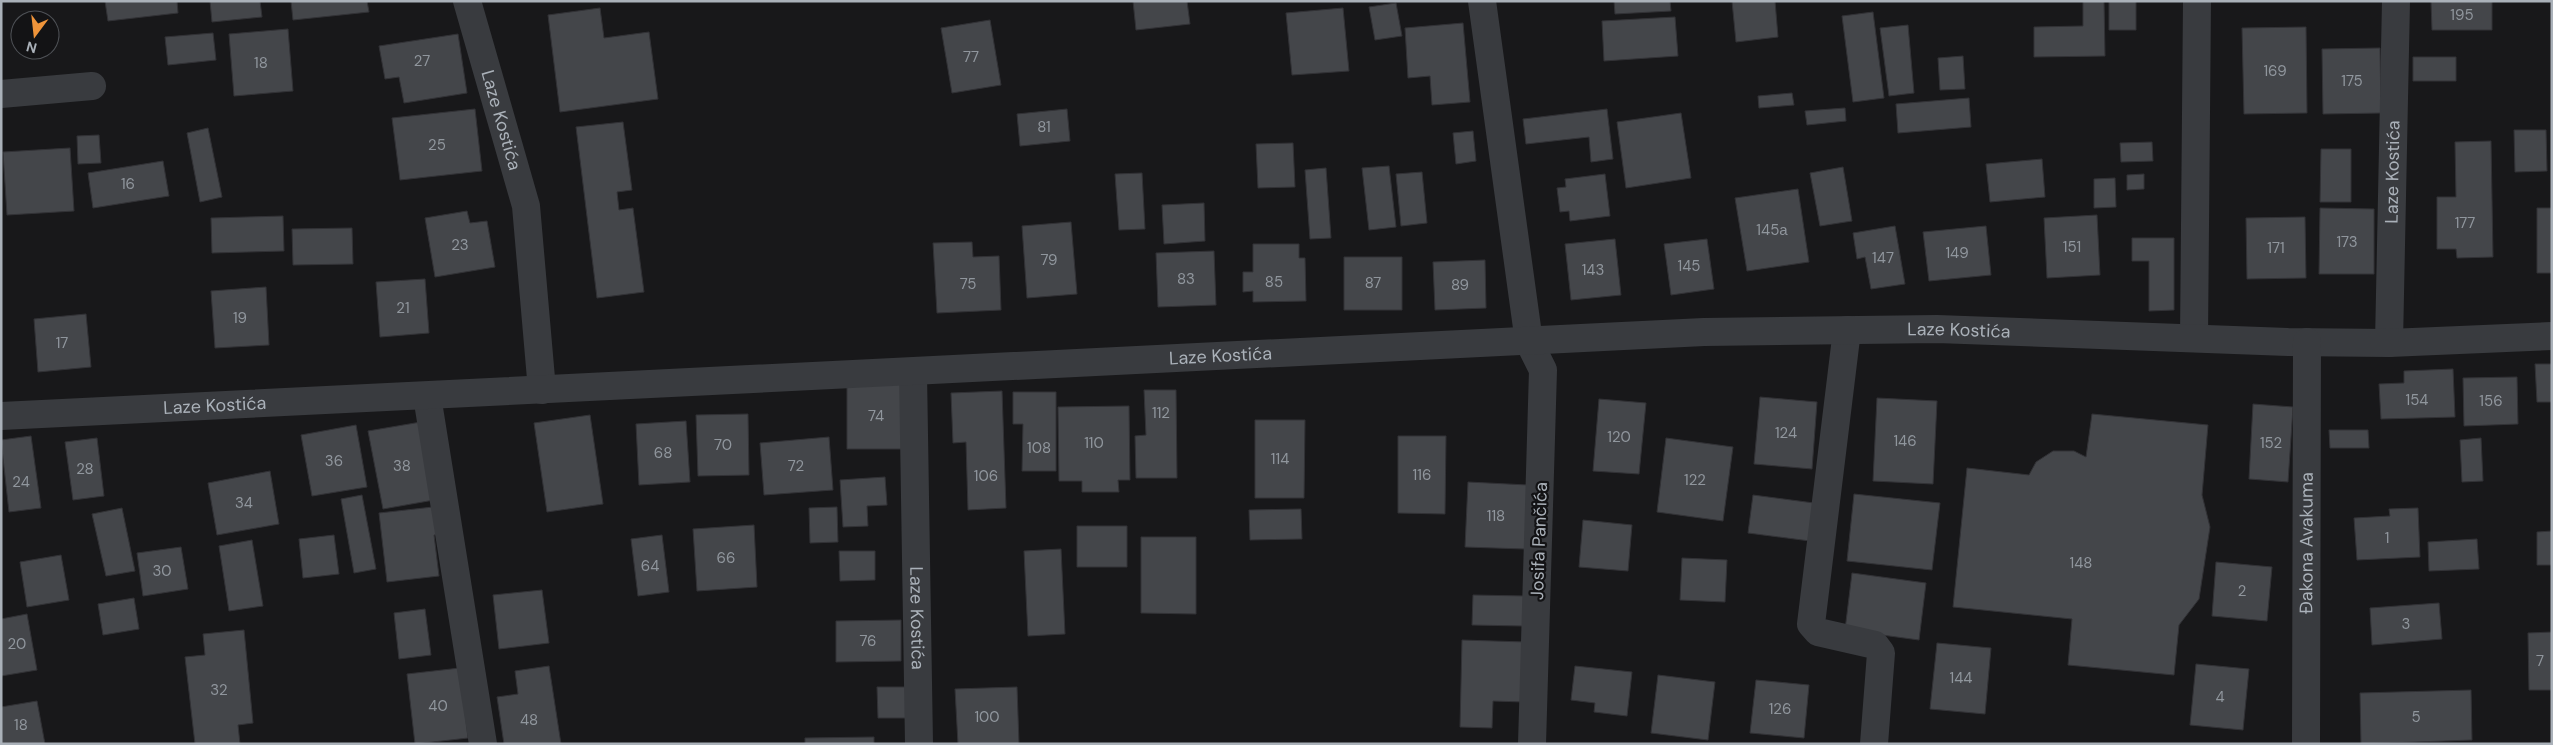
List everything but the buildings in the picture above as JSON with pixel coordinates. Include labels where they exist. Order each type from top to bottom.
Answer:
[{"type":"street","name":"Laze Kostića","points":[[467,1],[526,206],[542,390]]},
{"type":"street","points":[[1482,1],[1529,342]]},
{"type":"street","points":[[2194,338],[2197,1]]},
{"type":"street","name":"Laze Kostića","points":[[2389,343],[2396,1]]},
{"type":"street","points":[[1,94],[92,86]]},
{"type":"street","name":"Laze Kostića","points":[[1,416],[1704,332],[1937,329],[2306,342],[2389,343],[2552,336]]},
{"type":"street","points":[[1847,330],[1811,624],[1818,632],[1875,645],[1881,653],[1874,744]]},
{"type":"street","name":"Josifa Pančića","points":[[1529,342],[1544,370],[1532,744]]},
{"type":"street","name":"Đakona Avakuma","points":[[2306,342],[2306,744]]},
{"type":"street","name":"Laze Kostića","points":[[913,372],[920,744]]},
{"type":"street","points":[[427,396],[483,744]]}]
